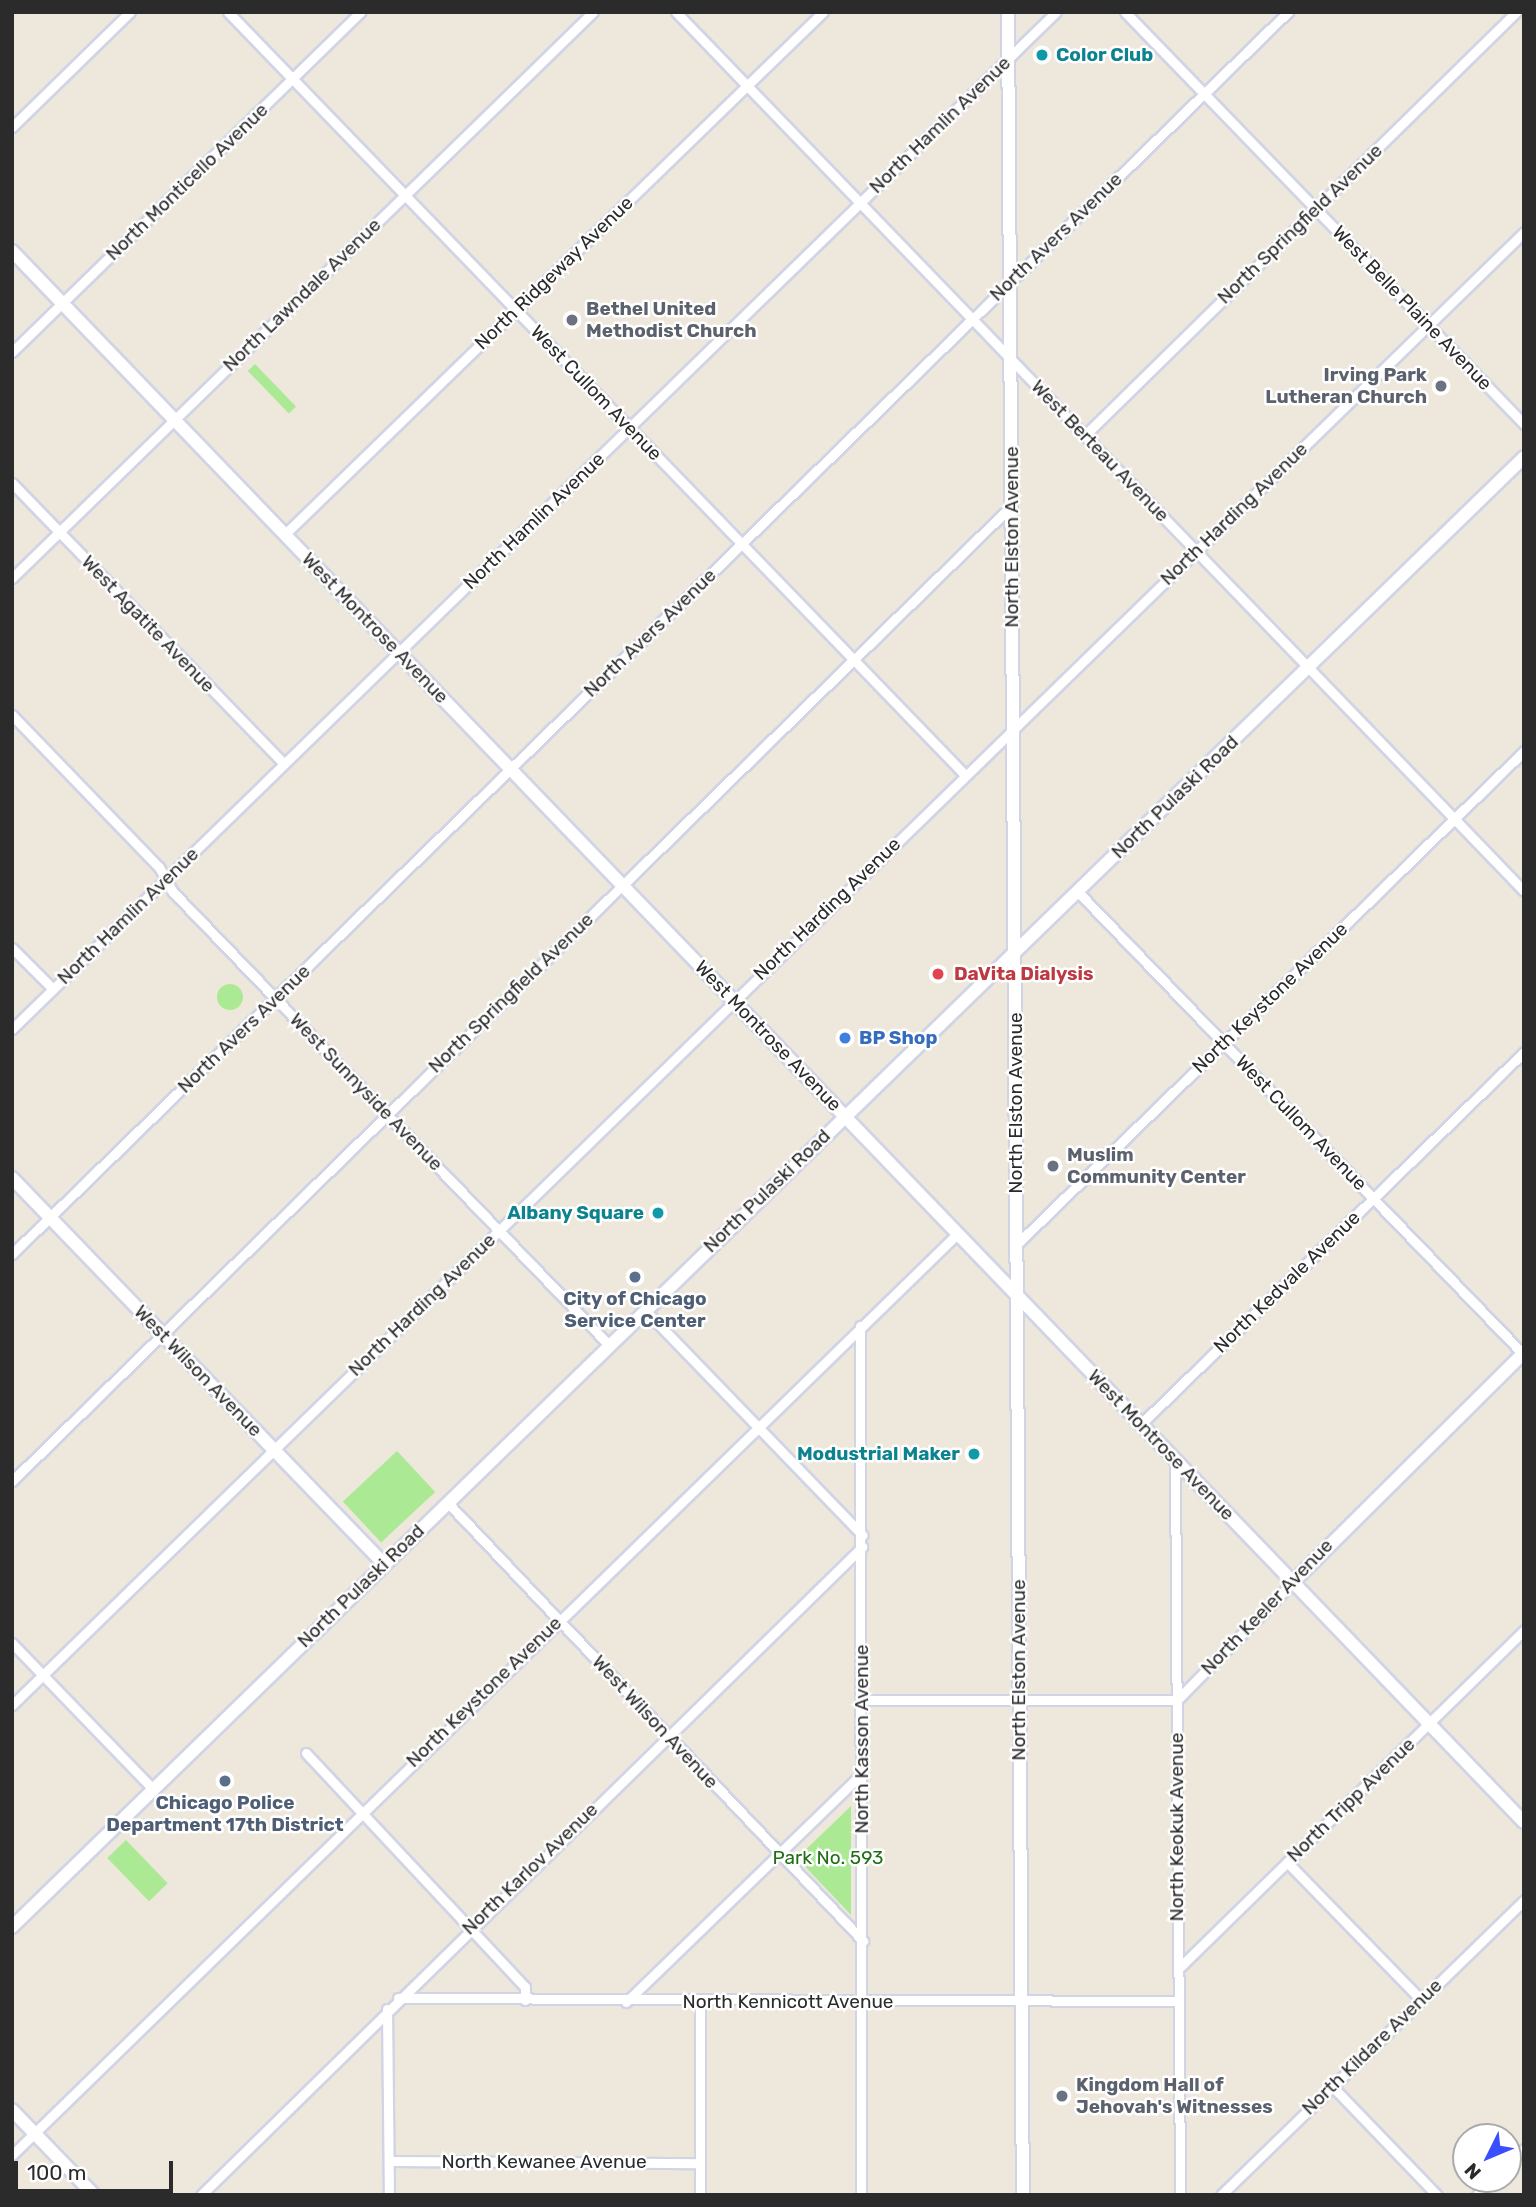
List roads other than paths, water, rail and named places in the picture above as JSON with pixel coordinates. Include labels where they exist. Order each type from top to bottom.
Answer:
[{"type":"main road","name":"North Elston Avenue","points":[[1007,12],[1023,2195]]},
{"type":"main road","name":"West Montrose Avenue","points":[[12,251],[1524,1822]]},
{"type":"main road","name":"North Pulaski Road","points":[[12,1927],[1524,457]]},
{"type":"main road","name":"West Wilson Avenue","points":[[12,1178],[384,1564]]},
{"type":"main road","name":"North Keeler Avenue","points":[[1293,1582],[1523,1354]]},
{"type":"main road","points":[[12,2110],[94,2195]]},
{"type":"street","points":[[12,127],[130,12]]},
{"type":"street","name":"West Cullom Avenue","points":[[228,12],[965,775]]},
{"type":"street","name":"North Monticello Avenue","points":[[12,352],[361,12]]},
{"type":"street","name":"North Lawndale Avenue","points":[[12,578],[593,12]]},
{"type":"street","name":"West Berteau Avenue","points":[[676,12],[1524,891]]},
{"type":"street","name":"North Ridgeway Avenue","points":[[285,534],[823,12]]},
{"type":"street","name":"North Hamlin Avenue","points":[[12,1029],[1056,12]]},
{"type":"street","name":"West Belle Plaine Avenue","points":[[1125,12],[1524,424]]},
{"type":"street","name":"North Avers Avenue","points":[[12,1254],[1287,12]]},
{"type":"street","name":"North Springfield Avenue","points":[[1085,436],[1516,12]]},
{"type":"street","name":"North Harding Avenue","points":[[12,1705],[1524,232]]},
{"type":"street","name":"West Agatite Avenue","points":[[12,483],[284,764]]},
{"type":"street","name":"North Springfield Avenue","points":[[12,1480],[1011,506]]},
{"type":"street","name":"West Sunnyside Avenue","points":[[12,715],[166,879],[173,892],[609,1345]]},
{"type":"street","name":"North Keystone Avenue","points":[[1016,1245],[1524,751]]},
{"type":"street","name":"West Cullom Avenue","points":[[1078,892],[1523,1354]]},
{"type":"street","points":[[12,947],[52,989]]},
{"type":"street","name":"North Kedvale Avenue","points":[[1141,1424],[1524,1052]]},
{"type":"street","name":"North Keystone Avenue","points":[[12,2155],[756,1426],[958,1233]]},
{"type":"street","points":[[645,1310],[862,1535]]},
{"type":"street","name":"North Kasson Avenue","points":[[860,1326],[863,1941],[861,2195]]},
{"type":"street","name":"North Keokuk Avenue","points":[[1175,1460],[1180,2195]]},
{"type":"street","name":"West Wilson Avenue","points":[[447,1502],[863,1941]]},
{"type":"street","name":"North Karlov Avenue","points":[[201,2195],[398,1998],[862,1547]]},
{"type":"street","name":"North Keeler Avenue","points":[[1177,1700],[1293,1582]]},
{"type":"street","name":"North Tripp Avenue","points":[[1178,1969],[1524,1630]]},
{"type":"street","points":[[12,1643],[152,1788]]},
{"type":"street","points":[[861,1700],[1177,1700]]},
{"type":"street","points":[[306,1753],[525,1987],[525,2000]]},
{"type":"street","points":[[626,2002],[862,1773]]},
{"type":"street","points":[[1287,1862],[1421,2000]]},
{"type":"street","name":"North Kildare Avenue","points":[[1221,2195],[1524,1900]]},
{"type":"street","name":"North Kennicott Avenue","points":[[398,1998],[626,2002],[1178,2001]]},
{"type":"street","points":[[700,2002],[700,2195]]},
{"type":"street","points":[[387,2009],[389,2195]]},
{"type":"street","points":[[1332,2086],[1437,2195]]},
{"type":"street","name":"North Kewanee Avenue","points":[[389,2161],[699,2163]]},
{"type":"place","name":"Color Club","points":[[1042,55]]},
{"type":"place","name":"Bethel United Methodist Church","points":[[572,320]]},
{"type":"place","name":"Irving Park Lutheran Church","points":[[1441,386]]},
{"type":"place","name":"DaVita Dialysis","points":[[938,974]]},
{"type":"place","name":"BP Shop","points":[[845,1038]]},
{"type":"place","name":"Muslim Community Center","points":[[1053,1166]]},
{"type":"place","name":"Albany Square","points":[[658,1213]]},
{"type":"place","name":"City of Chicago Service Center","points":[[635,1277]]},
{"type":"place","name":"Modustrial Maker","points":[[974,1454]]},
{"type":"place","name":"Chicago Police Department 17th District","points":[[225,1781]]},
{"type":"place","name":"Kingdom Hall of Jehovah's Witnesses","points":[[1062,2096]]},
{"type":"park label","name":"Park No. 593","points":[[828,1858]]}]
